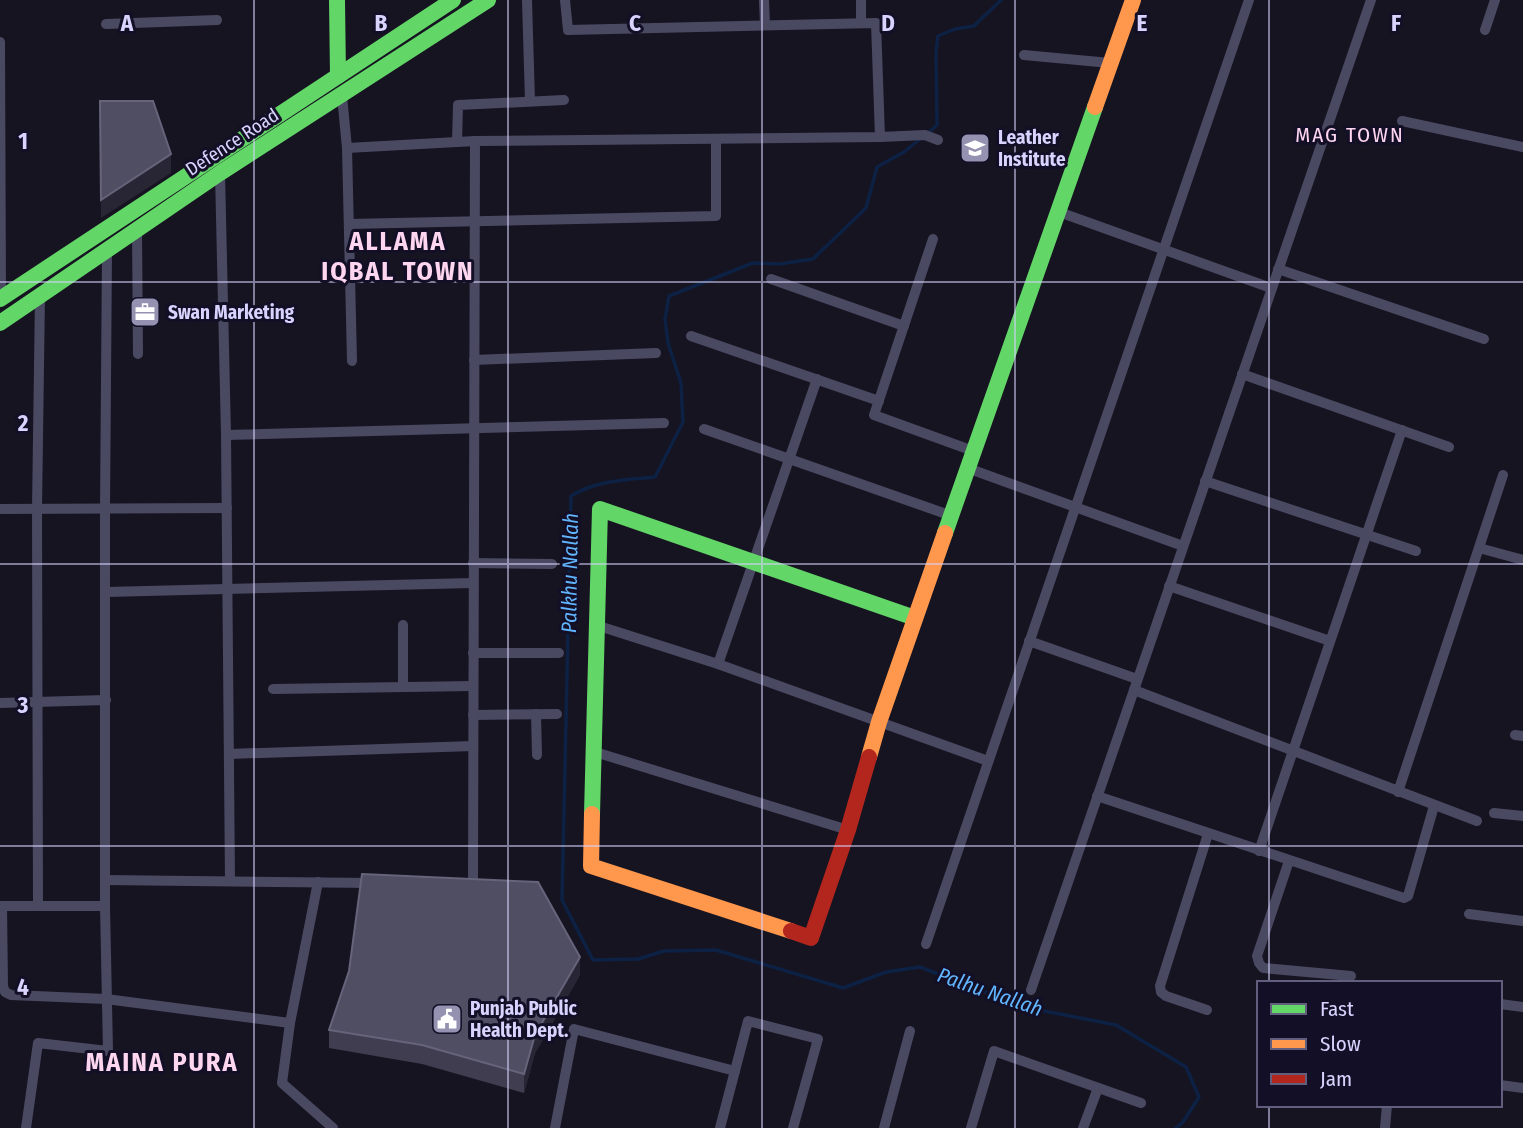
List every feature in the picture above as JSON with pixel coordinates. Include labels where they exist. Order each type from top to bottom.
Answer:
[{"type":"street","points":[[337,0],[338,76]]},
{"type":"street","name":"Defence Road","points":[[0,299],[453,0]]},
{"type":"street","name":"Defence Road","points":[[0,323],[220,173],[488,0]]},
{"type":"street","points":[[527,0],[530,101]]},
{"type":"street","points":[[565,0],[568,30],[876,23],[880,137]]},
{"type":"street","points":[[764,0],[765,25]]},
{"type":"street","points":[[861,0],[861,23]]},
{"type":"street","points":[[915,618],[600,509],[592,866],[811,938],[848,830],[879,722],[1133,0]]},
{"type":"street","points":[[926,944],[1250,0]]},
{"type":"street","points":[[1031,990],[1371,0]]},
{"type":"street","points":[[1485,30],[1495,0]]},
{"type":"street","points":[[106,24],[217,20]]},
{"type":"street","points":[[0,42],[0,299]]},
{"type":"street","points":[[1024,55],[1111,64]]},
{"type":"street","points":[[363,60],[375,74]]},
{"type":"street","points":[[313,93],[324,108]]},
{"type":"street","points":[[342,96],[347,148],[352,361]]},
{"type":"street","points":[[457,142],[458,106],[565,100]]},
{"type":"street","points":[[1402,121],[1523,147]]},
{"type":"street","points":[[347,148],[475,141],[925,135],[938,140]]},
{"type":"street","points":[[349,224],[716,216],[716,139]]},
{"type":"street","points":[[447,884],[473,884],[475,141]]},
{"type":"street","points":[[220,173],[226,435],[230,881]]},
{"type":"street","points":[[1059,212],[1271,288]]},
{"type":"street","points":[[26,1128],[38,1043],[108,1051],[104,509],[114,245],[111,226]]},
{"type":"street","points":[[137,230],[138,354]]},
{"type":"street","points":[[933,239],[874,415],[976,452]]},
{"type":"street","points":[[1278,269],[1484,339]]},
{"type":"street","points":[[771,279],[904,326]]},
{"type":"street","points":[[37,906],[40,295]]},
{"type":"street","points":[[691,336],[879,401]]},
{"type":"street","points":[[474,360],[656,353]]},
{"type":"street","points":[[1242,374],[1449,447]]},
{"type":"street","points":[[718,664],[817,379]]},
{"type":"street","points":[[226,435],[664,424]]},
{"type":"street","points":[[704,429],[952,516]]},
{"type":"street","points":[[1259,851],[1402,430]]},
{"type":"street","points":[[970,469],[1183,546]]},
{"type":"street","points":[[1398,792],[1503,475]]},
{"type":"street","points":[[1205,481],[1416,551]]},
{"type":"street","points":[[0,509],[227,508]]},
{"type":"street","points":[[1479,548],[1523,560]]},
{"type":"street","points":[[474,564],[552,564]]},
{"type":"street","points":[[106,592],[473,583]]},
{"type":"street","points":[[1169,586],[1330,640]]},
{"type":"street","points":[[402,625],[403,687]]},
{"type":"street","points":[[598,626],[718,664],[988,761]]},
{"type":"street","points":[[1029,641],[1293,751],[1477,821]]},
{"type":"street","points":[[473,653],[559,653]]},
{"type":"street","points":[[273,689],[473,686]]},
{"type":"street","points":[[0,702],[106,699]]},
{"type":"street","points":[[537,714],[537,755]]},
{"type":"street","points":[[473,715],[557,714]]},
{"type":"street","points":[[229,754],[473,746]]},
{"type":"street","points":[[595,752],[848,830]]},
{"type":"street","points":[[1097,796],[1404,898],[1408,896],[1434,806]]},
{"type":"street","points":[[1494,813],[1523,816]]},
{"type":"street","points":[[1208,834],[1160,986],[1161,992],[1166,996],[1208,1010]]},
{"type":"street","points":[[1289,861],[1257,956],[1259,963],[1264,968],[1351,976]]},
{"type":"street","points":[[105,880],[383,883]]},
{"type":"street","points":[[318,883],[290,1023],[282,1083],[333,1128]]},
{"type":"street","points":[[105,906],[1,906],[5,992],[11,995],[106,999],[290,1023]]},
{"type":"street","points":[[1469,914],[1523,921]]},
{"type":"street","points":[[1502,1004],[1523,1007]]},
{"type":"street","points":[[720,1128],[748,1020],[818,1039],[793,1128]]},
{"type":"street","points":[[555,1128],[574,1028],[735,1071]]},
{"type":"street","points":[[884,1128],[909,1031]]},
{"type":"street","points":[[971,1128],[994,1051],[1141,1104]]},
{"type":"street","points":[[1502,1085],[1523,1088]]},
{"type":"street","points":[[1083,1128],[1098,1088]]},
{"type":"street","points":[[1385,1128],[1387,1107]]},
{"type":"building","points":[[100,101],[153,101],[171,154],[101,200]]},
{"type":"building","name":"Punjab Public Health Dept.","points":[[362,874],[538,882],[580,957],[535,1035],[524,1074],[422,1045],[329,1030],[349,971]]},
{"type":"waterway","name":"Palkhu Nallah","points":[[928,133],[937,125],[938,36],[955,29],[974,26],[1001,0]]},
{"type":"waterway","name":"Palkhu Nallah","points":[[919,140],[877,167],[866,208],[813,259],[779,264],[753,263],[669,296],[665,319],[668,343],[681,383],[683,422],[655,477],[601,484],[571,496],[562,900],[593,960],[638,959],[664,951],[716,950],[843,988],[886,972],[920,967],[1024,1007],[1116,1025],[1186,1067],[1199,1097],[1176,1128]]},
{"type":"traffic: fast","points":[[337,0],[338,76]]},
{"type":"traffic: fast","points":[[0,299],[453,0]]},
{"type":"traffic: fast","points":[[0,323],[220,173],[488,0]]},
{"type":"traffic: fast","points":[[945,533],[1095,107]]},
{"type":"traffic: fast","points":[[592,814],[600,509],[915,618]]},
{"type":"traffic: slow","points":[[1095,107],[1133,0]]},
{"type":"traffic: slow","points":[[869,757],[945,533]]},
{"type":"traffic: slow","points":[[592,814],[591,866],[791,931]]},
{"type":"traffic: jam","points":[[791,931],[811,938],[848,830],[869,757]]},
{"type":"place","name":"Leather Institute","points":[[975,148]]},
{"type":"place","name":"Swan Marketing","points":[[145,312]]},
{"type":"place","name":"Punjab Public Health Dept.","points":[[447,1019]]},
{"type":"district","name":"MAG TOWN","points":[[1350,135]]},
{"type":"district","name":"ALLAMA IQBAL TOWN","points":[[398,256]]},
{"type":"district","name":"MAINA PURA","points":[[162,1062]]},
{"type":"water label","name":"Palhu Nallah","points":[[990,992]]}]
